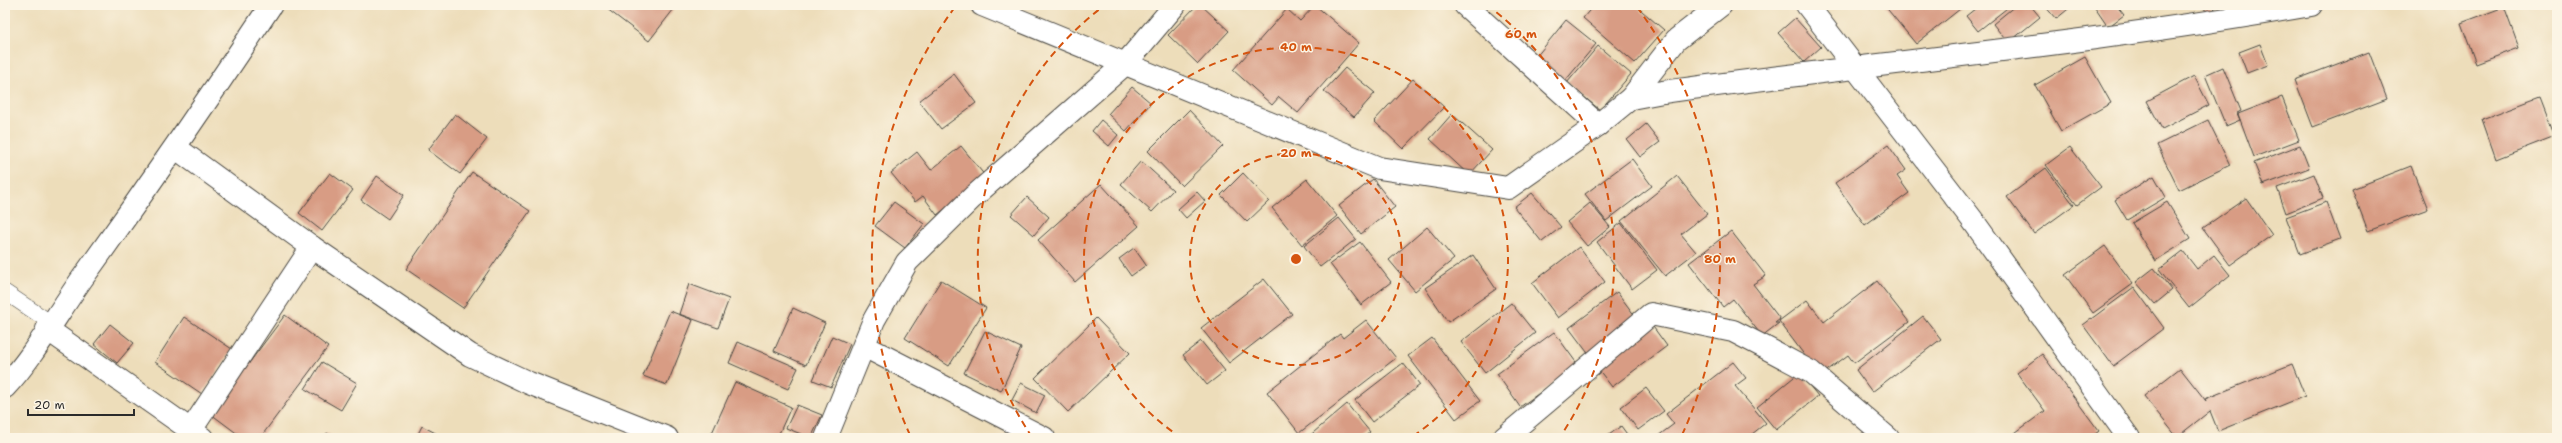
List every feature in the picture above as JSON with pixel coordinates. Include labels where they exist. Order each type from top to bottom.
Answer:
[{"type":"street","points":[[5,387],[20,371],[49,326],[176,148],[271,5]]},
{"type":"street","points":[[982,5],[1380,168],[1508,188],[1598,125],[1631,98],[1676,40],[1721,5]]},
{"type":"street","points":[[826,438],[874,320],[906,262],[973,197],[1125,64],[1175,5]]},
{"type":"street","points":[[1465,5],[1598,125]]},
{"type":"street","points":[[1807,5],[1971,218],[2129,438]]},
{"type":"street","points":[[1631,98],[1662,92],[1855,66],[2011,50],[2311,5]]},
{"type":"street","points":[[176,148],[312,247],[470,355],[528,383],[667,438]]},
{"type":"street","points":[[49,326],[196,434],[312,247]]},
{"type":"street","points":[[1504,438],[1651,314],[1733,331],[1768,349],[1811,372],[1888,438]]},
{"type":"street","points":[[864,346],[1044,438]]},
{"type":"lane","points":[[5,292],[49,326]]},
{"type":"building","points":[[602,5],[677,5],[649,41]]},
{"type":"building","points":[[1197,5],[1201,5],[1229,31],[1198,64],[1168,35]]},
{"type":"building","points":[[1315,5],[1359,43],[1298,113],[1279,97],[1272,105],[1233,70],[1287,9],[1300,21]]},
{"type":"building","points":[[1594,5],[1635,5],[1664,30],[1635,63],[1583,18]]},
{"type":"building","points":[[1884,5],[1965,5],[1916,44]]},
{"type":"building","points":[[1980,5],[2011,5],[1978,31],[1966,16]]},
{"type":"building","points":[[2016,5],[2030,5],[2040,17],[2008,43],[1993,24]]},
{"type":"building","points":[[2044,5],[2073,5],[2056,19]]},
{"type":"building","points":[[2093,5],[2116,5],[2124,15],[2108,27]]},
{"type":"building","points":[[2201,5],[2218,5],[2209,14]]},
{"type":"building","points":[[2504,7],[2519,48],[2476,64],[2461,23]]},
{"type":"building","points":[[1795,18],[1821,47],[1804,62],[1778,33]]},
{"type":"building","points":[[1566,20],[1596,44],[1565,81],[1536,57]]},
{"type":"building","points":[[2260,44],[2268,65],[2247,73],[2239,52]]},
{"type":"building","points":[[1598,46],[1631,74],[1600,110],[1567,83]]},
{"type":"building","points":[[2369,52],[2387,99],[2313,127],[2295,80]]},
{"type":"building","points":[[2085,57],[2111,103],[2061,131],[2035,85]]},
{"type":"building","points":[[2223,67],[2241,111],[2237,113],[2240,120],[2226,126],[2205,75]]},
{"type":"building","points":[[1345,68],[1375,93],[1354,117],[1324,91]]},
{"type":"building","points":[[954,74],[976,103],[941,129],[919,101]]},
{"type":"building","points":[[2194,76],[2209,105],[2162,129],[2147,101]]},
{"type":"building","points":[[1413,79],[1444,107],[1403,149],[1374,121]]},
{"type":"building","points":[[1132,87],[1151,103],[1126,131],[1108,114]]},
{"type":"building","points":[[2282,97],[2299,140],[2254,157],[2238,114]]},
{"type":"building","points":[[2540,97],[2555,136],[2496,159],[2482,119]]},
{"type":"building","points":[[1189,110],[1223,146],[1182,186],[1148,151]]},
{"type":"building","points":[[455,114],[487,139],[460,174],[428,150]]},
{"type":"building","points":[[1452,114],[1492,150],[1469,175],[1430,139]]},
{"type":"building","points":[[1101,120],[1118,135],[1109,146],[1092,131]]},
{"type":"building","points":[[2208,120],[2230,165],[2179,190],[2157,145]]},
{"type":"building","points":[[1646,124],[1660,142],[1640,157],[1627,140]]},
{"type":"building","points":[[1888,145],[1906,170],[1897,176],[1909,193],[1865,225],[1835,183]]},
{"type":"building","points":[[2300,145],[2309,168],[2263,185],[2254,163]]},
{"type":"building","points":[[961,146],[986,177],[937,215],[923,196],[915,202],[891,173],[917,152],[931,170]]},
{"type":"building","points":[[2070,147],[2101,187],[2077,205],[2046,165]]},
{"type":"building","points":[[1632,159],[1652,186],[1606,221],[1585,194]]},
{"type":"building","points":[[1141,161],[1173,190],[1152,212],[1121,184]]},
{"type":"building","points":[[2411,166],[2428,209],[2368,231],[2352,189]]},
{"type":"building","points":[[2046,168],[2074,205],[2034,234],[2007,197]]},
{"type":"building","points":[[472,172],[530,211],[463,308],[406,269]]},
{"type":"building","points":[[330,173],[353,190],[322,231],[299,213]]},
{"type":"building","points":[[1243,173],[1269,201],[1247,222],[1221,195]]},
{"type":"building","points":[[2314,174],[2323,198],[2286,213],[2277,188]]},
{"type":"building","points":[[377,176],[404,195],[388,219],[361,200]]},
{"type":"building","points":[[1677,176],[1707,214],[1681,234],[1696,252],[1665,276],[1621,221]]},
{"type":"building","points":[[2154,176],[2166,197],[2127,220],[2115,200]]},
{"type":"building","points":[[1307,179],[1337,216],[1302,245],[1272,208]]},
{"type":"building","points":[[1373,179],[1395,207],[1361,234],[1339,206]]},
{"type":"building","points":[[1101,184],[1139,226],[1075,282],[1038,240]]},
{"type":"building","points":[[1197,192],[1205,201],[1186,218],[1178,209]]},
{"type":"building","points":[[1532,193],[1561,227],[1542,242],[1514,207]]},
{"type":"building","points":[[1027,197],[1049,217],[1034,235],[1011,215]]},
{"type":"building","points":[[2246,198],[2272,235],[2230,265],[2203,228]]},
{"type":"building","points":[[894,202],[924,224],[905,248],[875,226]]},
{"type":"building","points":[[2167,202],[2190,239],[2155,261],[2132,223]]},
{"type":"building","points":[[2326,202],[2340,239],[2300,254],[2286,217]]},
{"type":"building","points":[[1590,203],[1610,227],[1587,246],[1567,222]]},
{"type":"building","points":[[1339,218],[1356,239],[1320,267],[1304,246]]},
{"type":"building","points":[[1621,223],[1657,270],[1632,289],[1597,242]]},
{"type":"building","points":[[1427,227],[1454,259],[1415,291],[1389,260]]},
{"type":"building","points":[[1731,231],[1766,276],[1753,284],[1780,319],[1775,323],[1779,323],[1762,336],[1733,299],[1723,307],[1689,263]]},
{"type":"building","points":[[1360,242],[1391,282],[1361,305],[1330,264]]},
{"type":"building","points":[[2105,246],[2133,284],[2093,313],[2065,275]]},
{"type":"building","points":[[1579,247],[1605,282],[1558,318],[1532,283]]},
{"type":"building","points":[[1134,248],[1146,265],[1131,276],[1119,259]]},
{"type":"building","points":[[2183,251],[2197,269],[2214,255],[2230,275],[2189,308],[2159,270]]},
{"type":"building","points":[[1473,255],[1496,289],[1448,322],[1425,288]]},
{"type":"building","points":[[2154,268],[2172,290],[2155,304],[2136,282]]},
{"type":"building","points":[[1264,279],[1292,314],[1229,363],[1201,328]]},
{"type":"building","points":[[941,280],[986,308],[949,366],[905,338]]},
{"type":"building","points":[[1877,281],[1909,322],[1854,363],[1848,355],[1820,376],[1779,321],[1807,300],[1824,322]]},
{"type":"building","points":[[689,284],[729,299],[718,328],[679,314]]},
{"type":"building","points":[[2134,287],[2164,328],[2113,366],[2083,325]]},
{"type":"building","points":[[1617,292],[1638,320],[1590,356],[1569,328]]},
{"type":"building","points":[[1511,303],[1535,333],[1485,373],[1461,342]]},
{"type":"building","points":[[793,308],[825,323],[806,365],[774,351]]},
{"type":"building","points":[[670,311],[693,320],[667,385],[643,376]]},
{"type":"building","points":[[285,315],[328,347],[260,438],[243,438],[211,414]]},
{"type":"building","points":[[1923,316],[1941,339],[1872,392],[1856,370]]},
{"type":"building","points":[[184,317],[232,349],[202,394],[155,362]]},
{"type":"building","points":[[1096,318],[1130,353],[1068,412],[1035,378]]},
{"type":"building","points":[[1366,320],[1396,358],[1299,433],[1267,392],[1340,334],[1343,338]]},
{"type":"building","points":[[110,324],[134,343],[117,363],[94,344]]},
{"type":"building","points":[[1651,324],[1667,346],[1612,387],[1595,365]]},
{"type":"building","points":[[985,331],[1021,348],[1001,391],[964,373]]},
{"type":"building","points":[[1554,332],[1578,365],[1520,407],[1497,374]]},
{"type":"building","points":[[832,336],[850,344],[831,387],[813,380]]},
{"type":"building","points":[[1432,338],[1480,401],[1456,419],[1408,356]]},
{"type":"building","points":[[1201,341],[1225,371],[1207,385],[1183,355]]},
{"type":"building","points":[[738,342],[798,368],[788,389],[729,363]]},
{"type":"building","points":[[2042,354],[2099,431],[2090,438],[2014,438],[2012,435],[2045,411],[2017,373]]},
{"type":"building","points":[[322,362],[357,383],[341,410],[305,389]]},
{"type":"building","points":[[1733,362],[1746,378],[1735,386],[1766,423],[1747,438],[1660,438],[1658,436],[1674,424],[1666,414]]},
{"type":"building","points":[[1403,363],[1420,385],[1372,422],[1355,400]]},
{"type":"building","points":[[2292,364],[2305,396],[2218,431],[2210,411],[2177,437],[2144,396],[2180,368],[2206,401],[2205,399]]},
{"type":"building","points":[[1799,373],[1818,396],[1776,430],[1757,407]]},
{"type":"building","points":[[735,382],[791,407],[777,438],[717,438],[711,435]]},
{"type":"building","points":[[1021,383],[1045,395],[1036,413],[1012,400]]},
{"type":"building","points":[[1646,388],[1664,411],[1638,430],[1621,407]]},
{"type":"building","points":[[1347,404],[1370,432],[1363,438],[1307,438]]},
{"type":"building","points":[[797,405],[822,415],[811,438],[786,428]]},
{"type":"building","points":[[422,426],[445,438],[416,438]]},
{"type":"building","points":[[1621,426],[1629,437],[1605,438]]},
{"type":"building","points":[[1866,430],[1873,438],[1857,438]]},
{"type":"building","points":[[327,433],[334,438],[323,438]]}]
